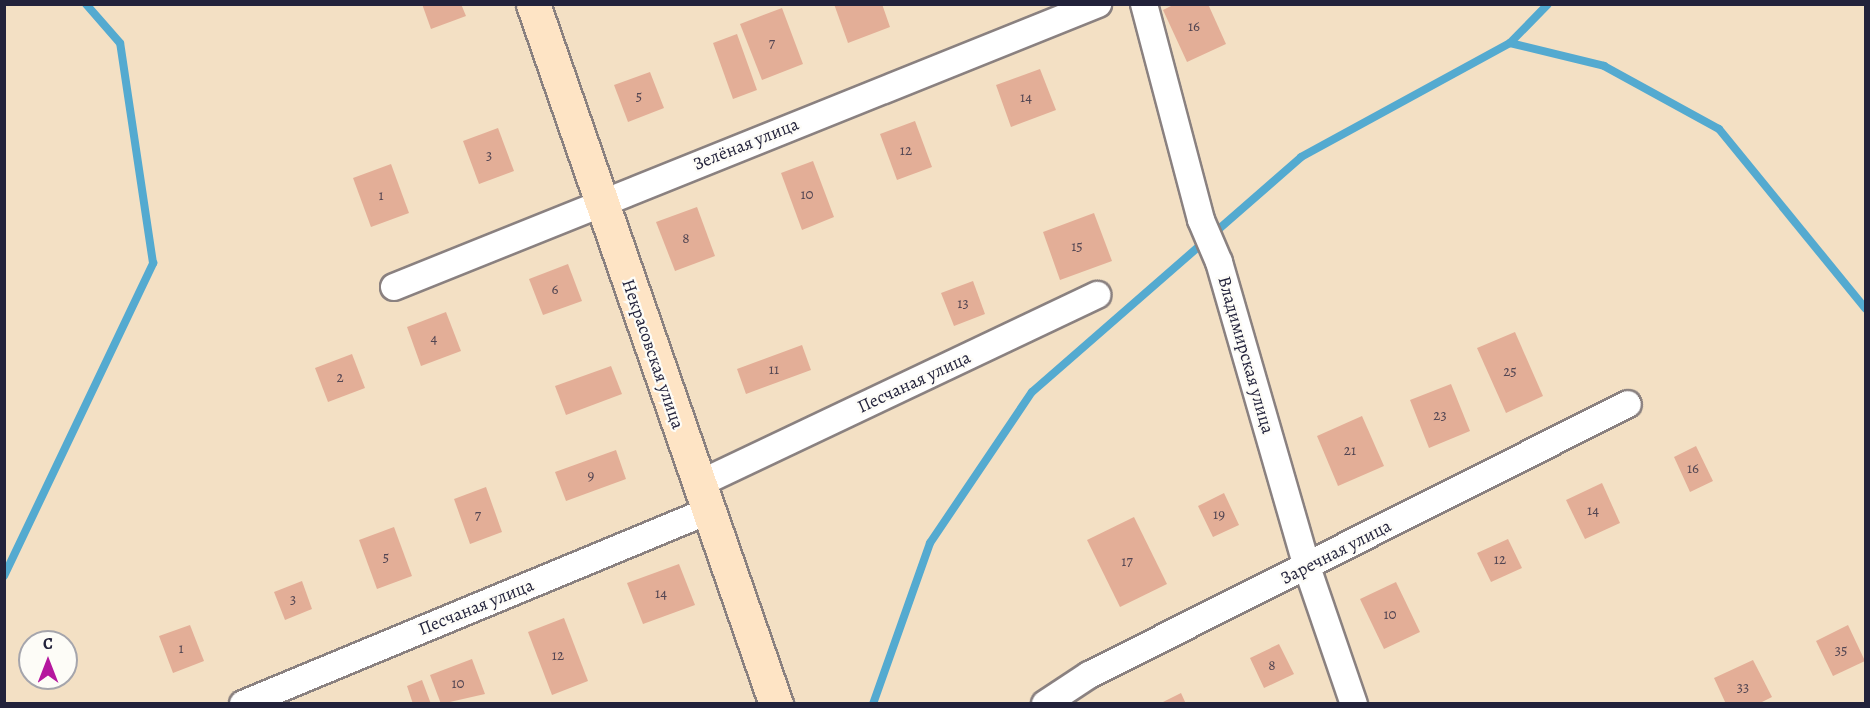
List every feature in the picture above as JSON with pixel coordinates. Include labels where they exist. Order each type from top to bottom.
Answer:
[{"type":"street","name":"Некрасовская улица","points":[[533,4],[776,704]]},
{"type":"street","name":"Зелёная улица","points":[[394,287],[600,202],[1098,4]]},
{"type":"street","name":"Владимирская улица","points":[[1144,4],[1201,220],[1219,262],[1307,567],[1354,704]]},
{"type":"street","name":"Песчаная улица","points":[[243,704],[704,498],[1097,295]]},
{"type":"street","name":"Заречная улица","points":[[1045,704],[1089,675],[1628,404]]},
{"type":"building","points":[[422,4],[461,4],[466,16],[431,29]]},
{"type":"building","points":[[834,4],[882,4],[890,27],[848,43]]},
{"type":"building","points":[[1175,4],[1208,4],[1226,44],[1187,62],[1163,10]]},
{"type":"building","points":[[782,8],[803,64],[762,80],[740,24]]},
{"type":"building","points":[[737,34],[757,90],[733,99],[713,43]]},
{"type":"building","points":[[1040,69],[1056,110],[1011,127],[996,85]]},
{"type":"building","points":[[650,72],[664,108],[628,122],[614,85]]},
{"type":"building","points":[[915,121],[932,167],[897,180],[880,134]]},
{"type":"building","points":[[498,128],[514,171],[479,184],[463,141]]},
{"type":"building","points":[[813,161],[834,217],[802,230],[781,173]]},
{"type":"building","points":[[391,164],[409,213],[371,227],[353,178]]},
{"type":"building","points":[[697,207],[715,256],[675,271],[656,222]]},
{"type":"building","points":[[1094,213],[1112,261],[1060,280],[1043,232]]},
{"type":"building","points":[[568,264],[582,301],[543,315],[529,279]]},
{"type":"building","points":[[973,281],[985,314],[954,326],[941,293]]},
{"type":"building","points":[[446,312],[461,351],[421,366],[407,327]]},
{"type":"building","points":[[1515,332],[1543,396],[1506,413],[1477,348]]},
{"type":"building","points":[[802,345],[811,370],[746,394],[737,369]]},
{"type":"building","points":[[352,354],[365,388],[328,402],[315,368]]},
{"type":"building","points":[[611,366],[622,394],[566,415],[555,386]]},
{"type":"building","points":[[1451,384],[1470,431],[1429,448],[1410,400]]},
{"type":"building","points":[[1362,416],[1384,466],[1338,486],[1317,436]]},
{"type":"building","points":[[1696,446],[1713,481],[1690,492],[1674,457]]},
{"type":"building","points":[[616,450],[626,479],[566,501],[555,472]]},
{"type":"building","points":[[1602,483],[1620,523],[1585,539],[1566,500]]},
{"type":"building","points":[[486,487],[502,532],[470,544],[454,499]]},
{"type":"building","points":[[1224,493],[1239,525],[1213,537],[1198,506]]},
{"type":"building","points":[[1134,517],[1167,584],[1120,607],[1087,540]]},
{"type":"building","points":[[394,527],[412,576],[377,589],[359,540]]},
{"type":"building","points":[[1508,539],[1522,568],[1491,582],[1477,553]]},
{"type":"building","points":[[679,564],[695,605],[643,624],[627,583]]},
{"type":"building","points":[[302,581],[312,609],[285,620],[274,592]]},
{"type":"building","points":[[1396,582],[1420,632],[1384,649],[1360,599]]},
{"type":"building","points":[[564,618],[588,681],[552,695],[528,632]]},
{"type":"building","points":[[190,625],[204,661],[173,673],[159,636]]},
{"type":"building","points":[[1848,625],[1865,661],[1833,676],[1816,641]]},
{"type":"building","points":[[1279,644],[1294,674],[1264,688],[1250,658]]},
{"type":"building","points":[[472,659],[485,694],[441,704],[430,675]]},
{"type":"building","points":[[1753,660],[1772,697],[1758,704],[1726,704],[1714,678]]},
{"type":"building","points":[[422,680],[431,704],[413,704],[407,686]]},
{"type":"building","points":[[1181,693],[1186,704],[1159,704]]},
{"type":"waterway","points":[[4,576],[153,263],[120,43],[86,4]]},
{"type":"waterway","points":[[873,704],[930,543],[1032,392],[1301,157],[1510,43],[1548,4]]},
{"type":"waterway","points":[[1510,43],[1604,66],[1719,129],[1866,309]]}]
